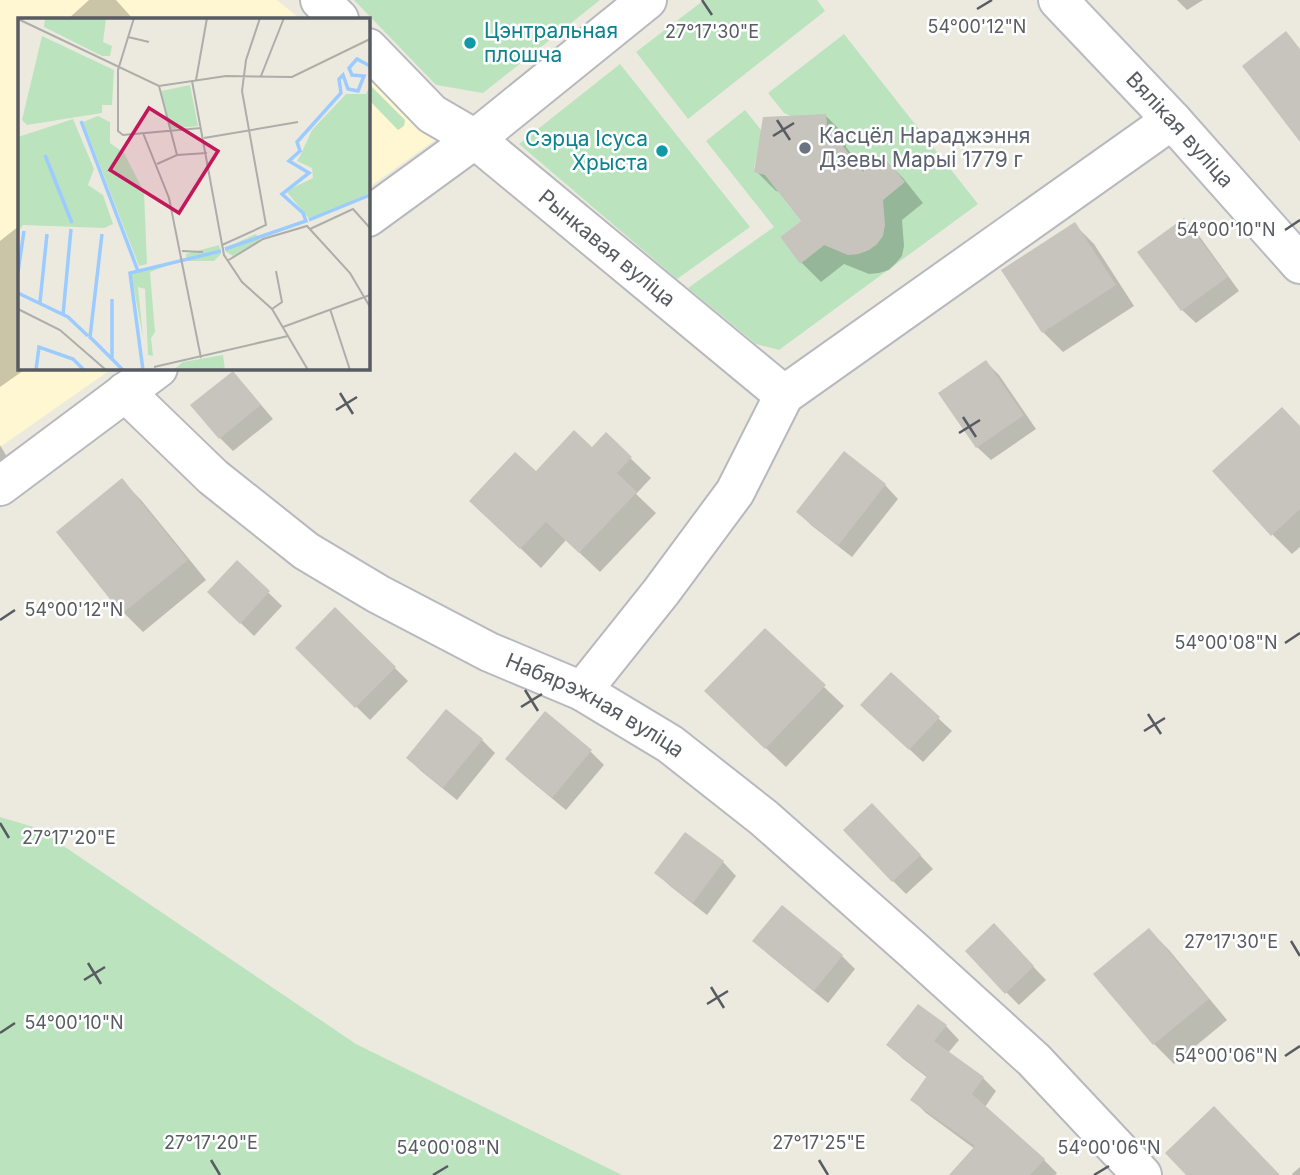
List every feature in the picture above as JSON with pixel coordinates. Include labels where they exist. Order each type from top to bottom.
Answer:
[{"type":"street","points":[[320,0],[338,18]]},
{"type":"street","points":[[369,216],[475,139],[647,0]]},
{"type":"street","name":"Вялікая вуліца","points":[[1058,0],[1172,120],[1300,264]]},
{"type":"street","name":"Рынкавая вуліца","points":[[369,49],[432,114],[475,139],[784,395]]},
{"type":"street","points":[[582,691],[661,592],[735,492],[784,395],[1172,120]]},
{"type":"street","points":[[0,486],[157,369]]},
{"type":"street","name":"Набярэжная вуліца","points":[[125,392],[212,477],[306,551],[378,594],[489,652],[582,691],[670,744],[764,818],[1034,1060],[1142,1175]]},
{"type":"shaded area","points":[[0,0],[277,0],[299,18],[18,18],[18,369],[112,369],[0,447]]},
{"type":"shaded area","points":[[369,75],[442,135],[369,187]]},
{"type":"green space","name":"Цэнтральная плошча","points":[[354,0],[600,0],[483,93],[436,85]]},
{"type":"green space","points":[[704,0],[817,0],[825,11],[688,119],[636,52]]},
{"type":"green space","points":[[844,34],[978,204],[779,350],[756,344],[688,288],[774,227],[706,141],[745,110],[762,131],[754,168],[763,172],[801,221],[780,237],[800,264],[828,242],[834,248],[852,255],[877,244],[878,204],[904,182],[884,156],[863,172],[825,123],[827,121],[824,115],[819,115],[812,125],[784,113],[768,93]]},
{"type":"green space","points":[[620,64],[750,227],[677,279],[519,144]]},
{"type":"green space","points":[[369,84],[405,120],[404,126],[398,130],[369,100]]},
{"type":"green space","points":[[0,817],[37,828],[356,1044],[622,1175],[0,1175]]},
{"type":"building","points":[[1286,31],[1300,49],[1300,142],[1242,66]]},
{"type":"building","name":"Касцёл Нараджэння Дзевы Марыі 1779 г","points":[[826,114],[827,126],[863,172],[883,156],[905,182],[883,200],[885,225],[883,236],[877,244],[869,250],[848,255],[824,245],[800,264],[780,237],[801,221],[765,175],[754,172],[763,117]]},
{"type":"building","points":[[1184,218],[1228,277],[1181,311],[1137,252]]},
{"type":"building","points":[[1075,222],[1116,285],[1042,333],[1001,270]]},
{"type":"building","points":[[986,360],[1024,415],[976,448],[938,393]]},
{"type":"building","points":[[233,371],[261,405],[219,439],[190,405]]},
{"type":"building","points":[[1282,407],[1300,426],[1300,509],[1271,536],[1212,471]]},
{"type":"building","points":[[574,430],[592,447],[606,432],[632,457],[617,473],[637,492],[579,553],[546,522],[520,549],[469,501],[515,452],[536,471]]},
{"type":"building","points":[[844,451],[886,484],[838,546],[796,512]]},
{"type":"building","points":[[122,478],[188,560],[122,614],[56,532]]},
{"type":"building","points":[[237,560],[270,591],[240,624],[207,592]]},
{"type":"building","points":[[335,607],[396,667],[355,708],[295,648]]},
{"type":"building","points":[[765,628],[826,685],[765,749],[704,691]]},
{"type":"building","points":[[891,672],[940,717],[909,750],[860,705]]},
{"type":"building","points":[[446,709],[483,739],[443,788],[406,758]]},
{"type":"building","points":[[545,711],[592,750],[552,798],[505,759]]},
{"type":"building","points":[[872,803],[921,855],[892,882],[843,830]]},
{"type":"building","points":[[685,832],[724,861],[693,903],[654,873]]},
{"type":"building","points":[[782,905],[843,955],[814,991],[752,941]]},
{"type":"building","points":[[994,923],[1034,966],[1005,994],[965,951]]},
{"type":"building","points":[[1149,928],[1209,999],[1153,1045],[1093,974]]},
{"type":"building","points":[[918,1004],[947,1025],[934,1041],[984,1077],[972,1094],[1045,1159],[1030,1175],[949,1175],[975,1146],[910,1100],[927,1076],[886,1045]]},
{"type":"building","points":[[1214,1106],[1280,1175],[1186,1175],[1165,1153]]},
{"type":"place","name":"Цэнтральная плошча","points":[[470,43]]},
{"type":"place","name":"Касцёл Нараджэння Дзевы Марыі 1779 г","points":[[805,148]]},
{"type":"place","name":"Сэрца Ісуса Хрыста","points":[[662,151]]}]
